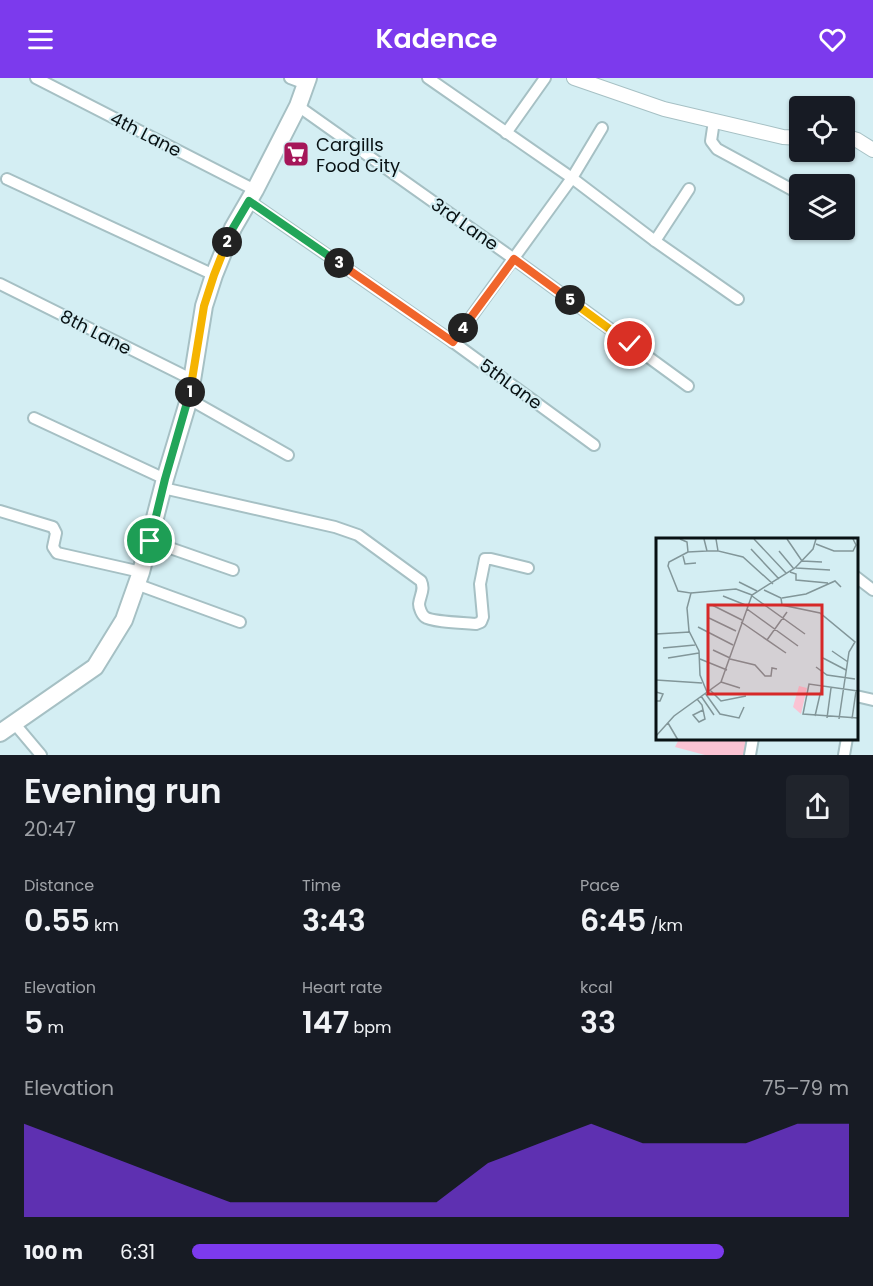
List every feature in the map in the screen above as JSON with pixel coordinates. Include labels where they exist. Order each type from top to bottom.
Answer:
[{"type":"main road","points":[[0,733],[95,667],[124,620],[150,541],[164,483],[189,399],[204,306],[214,275],[233,228],[298,106],[302,80]]},
{"type":"street","name":"4th Lane","points":[[36,78],[252,196]]},
{"type":"street","points":[[428,78],[572,178],[655,241],[738,299]]},
{"type":"street","points":[[506,133],[545,78]]},
{"type":"street","points":[[574,78],[663,109],[789,137]]},
{"type":"street","name":"3rd Lane","points":[[298,106],[514,259],[687,386]]},
{"type":"street","points":[[714,121],[711,141],[717,149],[789,188]]},
{"type":"street","points":[[453,342],[572,178],[602,128]]},
{"type":"street","points":[[855,139],[873,150]]},
{"type":"street","points":[[7,179],[214,275]]},
{"type":"street","points":[[655,241],[688,189]]},
{"type":"street","name":"5thLane","points":[[252,196],[594,445]]},
{"type":"street","name":"8th Lane","points":[[0,284],[193,380]]},
{"type":"street","points":[[189,399],[288,455]]},
{"type":"street","points":[[34,418],[164,483],[335,526],[358,535],[421,581],[423,588],[419,606],[422,615],[426,618],[476,624],[481,622],[483,617],[480,584],[485,560],[490,559],[528,568]]},
{"type":"street","points":[[0,510],[53,527],[56,533],[53,547],[57,553],[139,578],[240,621]]},
{"type":"street","points":[[150,541],[233,570]]},
{"type":"street","points":[[858,579],[873,590]]},
{"type":"street","points":[[14,723],[41,755]]},
{"type":"street","points":[[750,755],[753,740]]},
{"type":"street","points":[[844,755],[847,740]]},
{"type":"shaded area","points":[[678,740],[749,740],[747,755],[705,755],[675,747]]},
{"type":"place","name":"Cargills Food City","points":[[296,154]]},
{"type":"route","points":[[150,541],[165,479],[189,399],[204,306],[233,228],[249,201],[453,342],[514,259],[630,344]]}]
